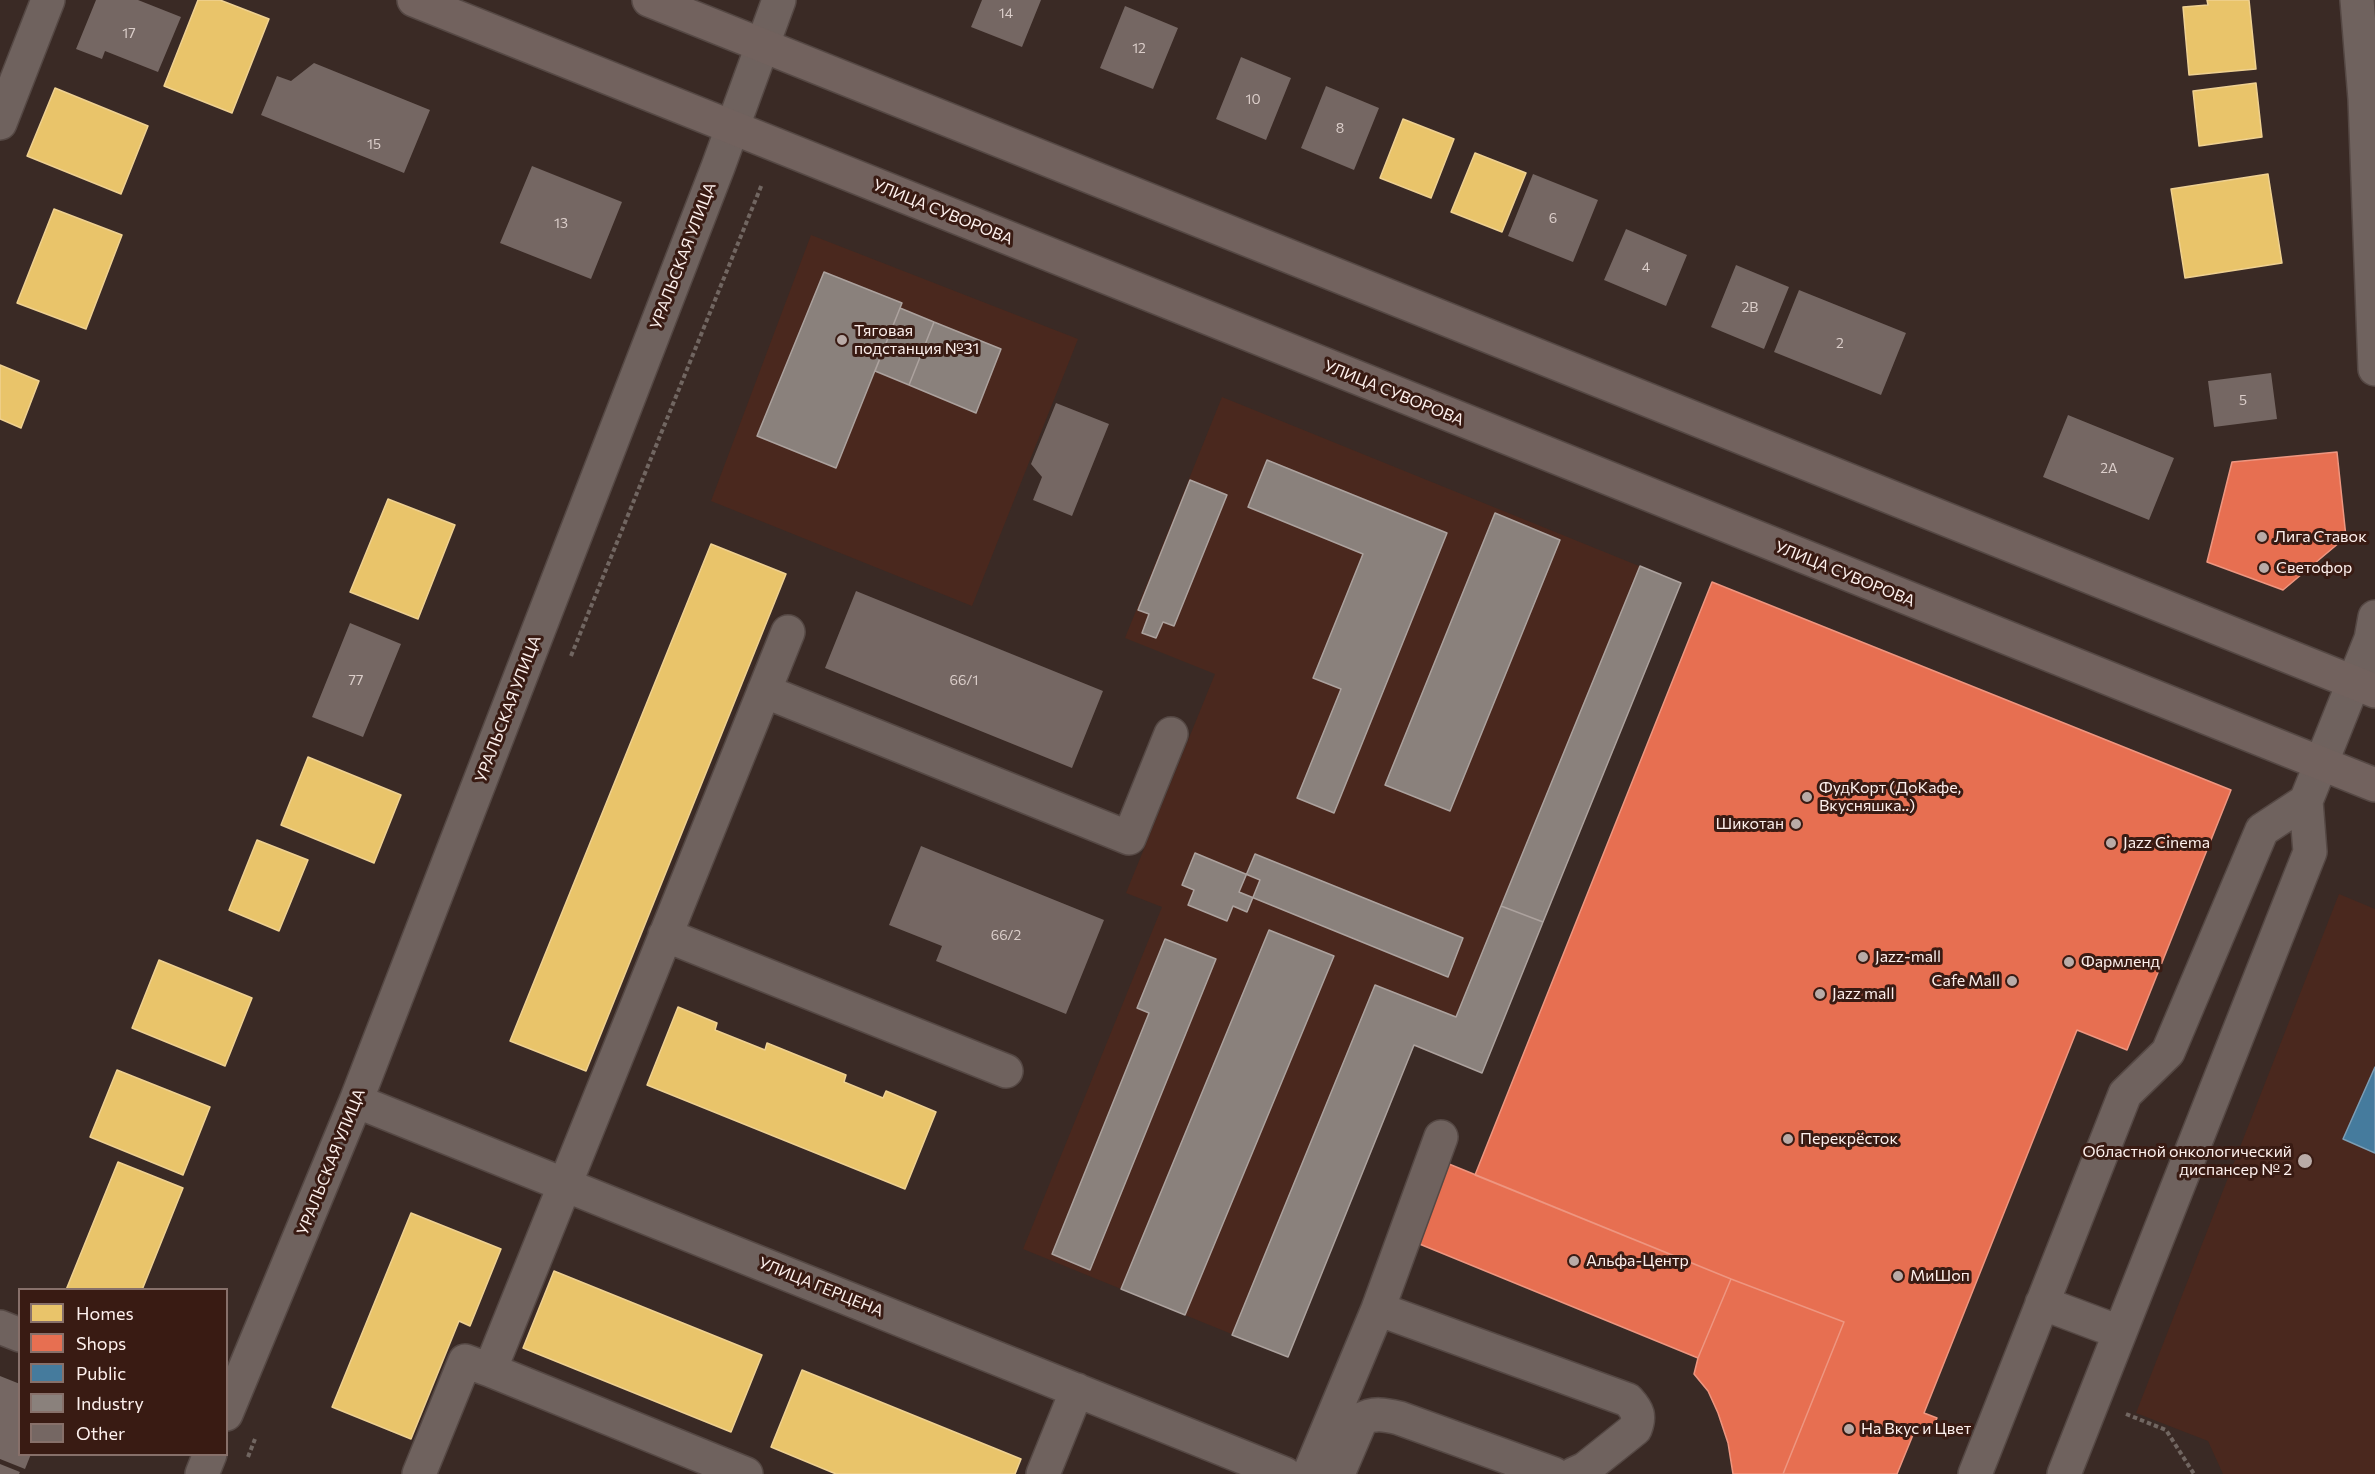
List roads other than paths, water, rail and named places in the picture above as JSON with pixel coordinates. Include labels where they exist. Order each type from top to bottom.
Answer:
[{"type":"main road","name":"УЛИЦА СУВОРОВА","points":[[414,0],[2375,785]]},
{"type":"main road","points":[[649,0],[2364,687]]},
{"type":"street","points":[[0,123],[48,0]]},
{"type":"street","name":"УРАЛЬСКАЯ УЛИЦА","points":[[228,1409],[356,1101],[779,0]]},
{"type":"street","points":[[2356,0],[2370,99],[2375,369]]},
{"type":"street","points":[[2064,1474],[2310,852],[2306,801],[2321,764],[2364,687],[2375,617]]},
{"type":"street","points":[[490,1370],[788,632]]},
{"type":"street","points":[[764,691],[1129,838],[1171,734]]},
{"type":"street","points":[[1975,1474],[2125,1094],[2168,1052],[2262,830],[2306,801]]},
{"type":"street","points":[[665,935],[1006,1071]]},
{"type":"street","name":"УЛИЦА ГЕРЦЕНА","points":[[356,1101],[1285,1474]]},
{"type":"street","points":[[1309,1474],[1354,1408],[1378,1309],[1441,1137]]},
{"type":"street","points":[[2042,1303],[2119,1332]]},
{"type":"street","points":[[1378,1309],[1628,1400],[1638,1410],[1639,1420],[1635,1429],[1585,1470],[1574,1474]]},
{"type":"street","points":[[0,1327],[18,1334]]},
{"type":"street","points":[[419,1474],[465,1361],[746,1474]]},
{"type":"street","points":[[1043,1474],[1077,1390]]},
{"type":"street","points":[[1338,1474],[1361,1420],[1354,1408]]},
{"type":"street","points":[[1354,1408],[1399,1418],[1554,1474]]},
{"type":"street","points":[[202,1474],[210,1456]]},
{"type":"place","name":"Тяговая подстанция №31","points":[[842,340]]},
{"type":"place","name":"Лига Ставок","points":[[2262,537]]},
{"type":"place","name":"Светофор","points":[[2264,568]]},
{"type":"place","name":"ФудКорт (ДоКафе, Вкусняшка..)","points":[[1807,797]]},
{"type":"place","name":"Шикотан","points":[[1796,824]]},
{"type":"place","name":"Jazz Cinema","points":[[2111,843]]},
{"type":"place","name":"Jazz-mall","points":[[1863,957]]},
{"type":"place","name":"Фармленд","points":[[2069,962]]},
{"type":"place","name":"Cafe Mall","points":[[2012,981]]},
{"type":"place","name":"Jazz mall","points":[[1820,994]]},
{"type":"place","name":"Перекрёсток","points":[[1788,1139]]},
{"type":"place","name":"Областной онкологический диспансер № 2","points":[[2305,1161]]},
{"type":"place","name":"Альфа-Центр","points":[[1574,1261]]},
{"type":"place","name":"МиШоп","points":[[1898,1276]]},
{"type":"place","name":"На Вкус и Цвет","points":[[1849,1429]]}]
